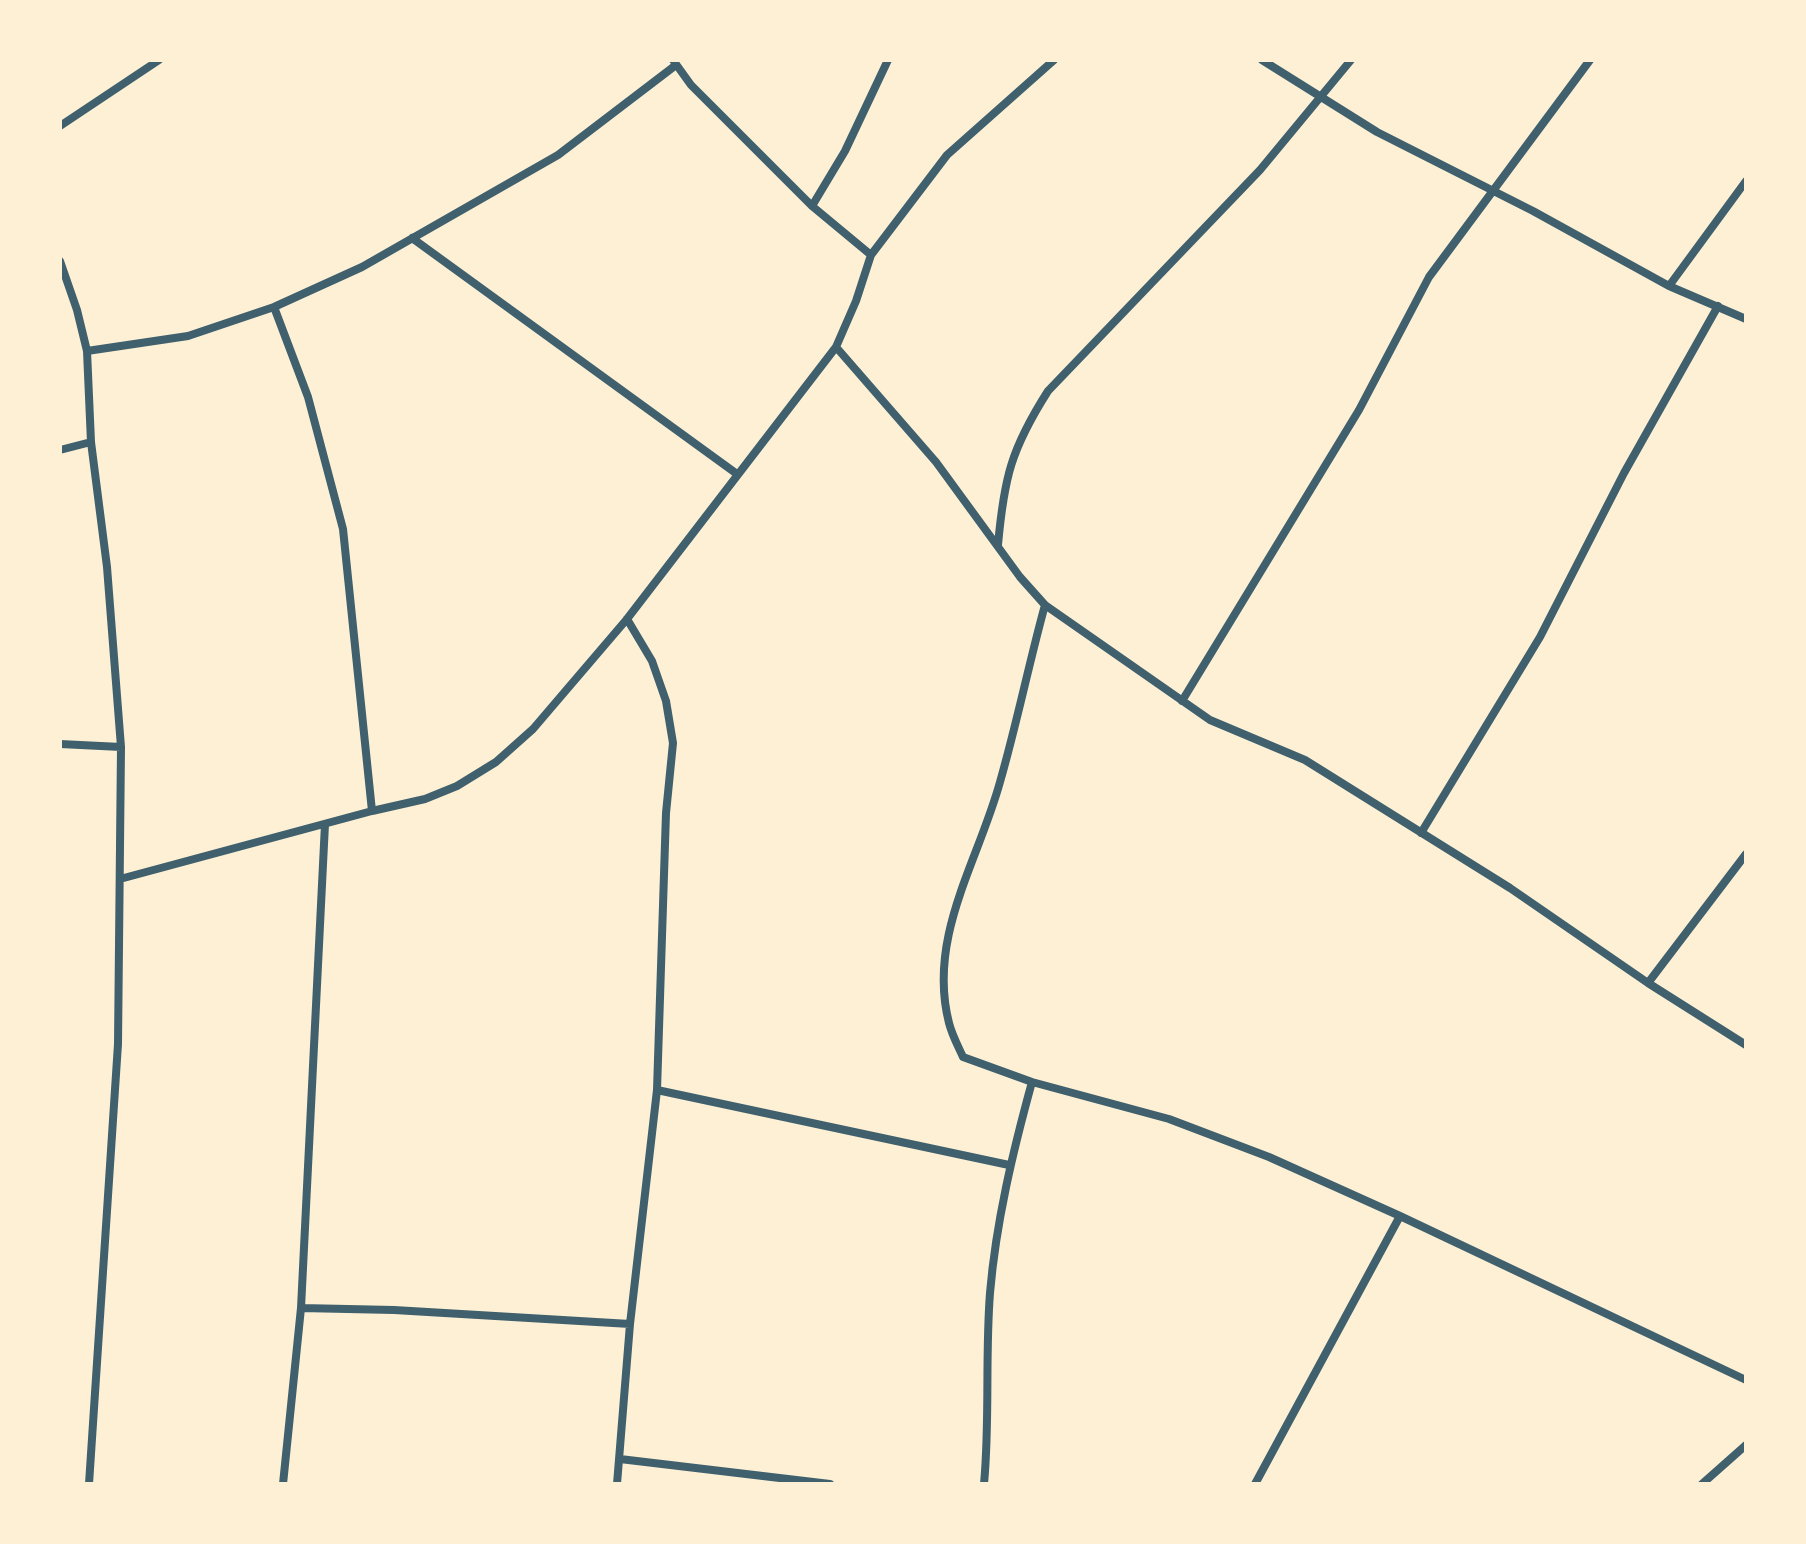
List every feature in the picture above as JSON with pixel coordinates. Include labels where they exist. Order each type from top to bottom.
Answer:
[{"type":"street","points":[[60,126],[159,60]]},
{"type":"street","points":[[812,206],[845,151],[888,60]]},
{"type":"street","points":[[120,879],[425,799],[457,786],[496,762],[533,729],[627,619],[836,347],[871,255],[947,155],[1054,60]]},
{"type":"street","points":[[1262,60],[1377,132],[1533,211],[1669,286],[1746,319]]},
{"type":"street","points":[[998,546],[1002,498],[1011,460],[1025,427],[1048,391],[1208,227],[1321,99],[1351,60]]},
{"type":"street","points":[[1182,701],[1359,410],[1429,277],[1590,60]]},
{"type":"street","points":[[87,351],[188,336],[274,307],[362,267],[558,155],[674,63],[691,85],[812,206],[871,255]]},
{"type":"street","points":[[1669,286],[1746,181]]},
{"type":"street","points":[[412,238],[737,474]]},
{"type":"street","points":[[60,261],[87,351],[91,442],[107,567],[121,747],[118,1044],[89,1484]]},
{"type":"street","points":[[1421,833],[1540,637],[1624,473],[1718,306]]},
{"type":"street","points":[[274,307],[308,397],[343,529],[372,811]]},
{"type":"street","points":[[836,347],[936,462],[1020,577],[1045,605],[1210,720],[1305,760],[1510,888],[1648,983],[1746,1045]]},
{"type":"street","points":[[60,450],[91,442]]},
{"type":"street","points":[[1045,605],[1000,785],[966,874],[946,938],[945,988],[949,1023],[963,1057],[1032,1082],[1169,1119],[1269,1157],[1746,1380]]},
{"type":"street","points":[[617,1484],[630,1324],[657,1090],[666,813],[673,743],[666,701],[652,661],[627,619]]},
{"type":"street","points":[[60,744],[121,747]]},
{"type":"street","points":[[283,1484],[301,1308],[325,824]]},
{"type":"street","points":[[1648,983],[1746,854]]},
{"type":"street","points":[[984,1484],[989,1437],[986,1382],[990,1292],[1009,1165],[1032,1082]]},
{"type":"street","points":[[657,1090],[1009,1165]]},
{"type":"street","points":[[1255,1484],[1400,1216]]},
{"type":"street","points":[[301,1308],[394,1310],[630,1324]]},
{"type":"street","points":[[1702,1484],[1746,1445]]},
{"type":"street","points":[[620,1459],[830,1484]]}]
